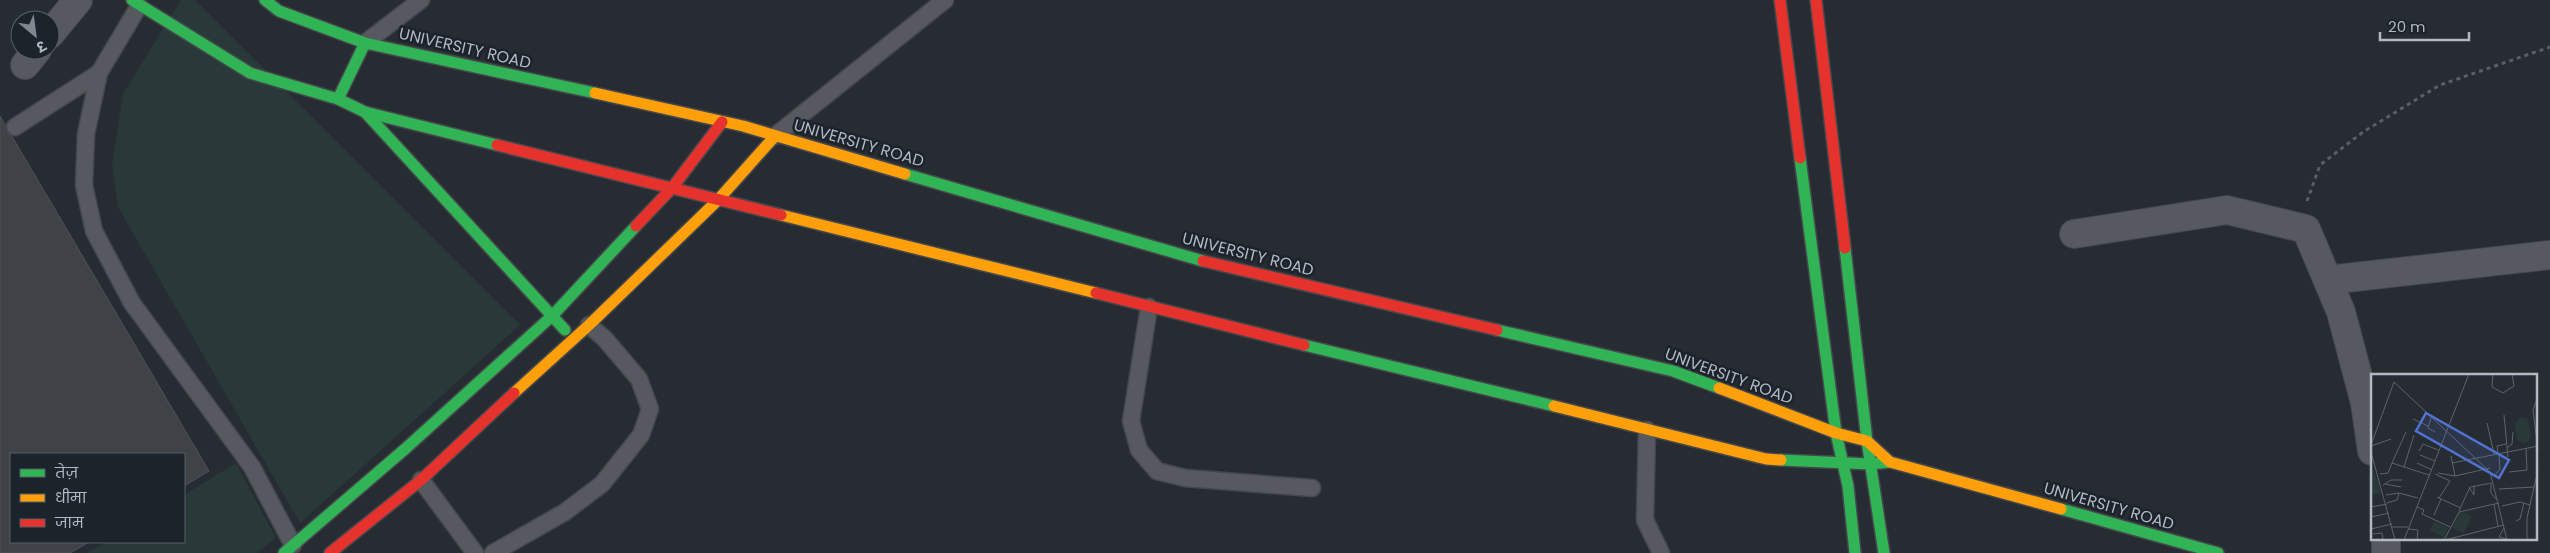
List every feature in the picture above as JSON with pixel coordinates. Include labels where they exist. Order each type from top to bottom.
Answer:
[{"type":"main road","name":"UNIVERSITY ROAD","points":[[265,0],[279,11],[365,42],[722,122],[821,148],[1188,257],[1673,371],[1836,433],[1867,442],[1890,462],[2218,553]]},
{"type":"main road","points":[[1780,0],[1836,433],[1843,462],[1855,553]]},
{"type":"main road","points":[[1816,0],[1867,442],[1884,553]]},
{"type":"main road","points":[[135,3],[250,73],[338,99],[365,112],[1766,460],[1870,464],[1890,462]]},
{"type":"main road","points":[[338,99],[365,42]]},
{"type":"main road","points":[[365,112],[572,338]]},
{"type":"main road","points":[[289,549],[405,449],[552,316],[672,188],[722,122]]},
{"type":"main road","points":[[340,550],[421,480],[572,338],[589,325],[718,200],[775,136]]},
{"type":"street","points":[[60,22],[78,0]]},
{"type":"street","points":[[2074,234],[2226,210],[2306,229],[2328,280],[2346,330],[2365,403],[2371,444]]},
{"type":"street","points":[[2328,280],[2550,255]]},
{"type":"street","points":[[2386,540],[2386,553]]},
{"type":"lane","points":[[365,42],[421,0]]},
{"type":"lane","points":[[775,136],[945,0]]},
{"type":"lane","points":[[135,3],[99,73],[86,134],[84,184],[94,231],[132,303],[252,467],[289,549]]},
{"type":"lane","points":[[14,127],[99,73]]},
{"type":"lane","points":[[1149,306],[1131,421],[1139,450],[1157,471],[1184,478],[1312,488]]},
{"type":"lane","points":[[493,553],[565,512],[602,484],[640,435],[650,409],[639,379],[605,339],[589,325]]},
{"type":"lane","points":[[1647,430],[1645,520],[1661,553]]},
{"type":"lane","points":[[421,480],[475,553]]},
{"type":"path","points":[[2306,229],[2307,195],[2320,165],[2363,132],[2440,85],[2550,47]]},
{"type":"shaded area","points":[[181,0],[195,0],[520,325],[300,523],[118,207],[112,165],[123,94]]},
{"type":"shaded area","points":[[236,463],[276,538],[257,553],[87,553],[104,543],[185,543],[185,494]]},
{"type":"building","points":[[0,116],[209,471],[185,485],[185,453],[10,453],[10,543],[87,543],[70,553],[0,553]]},
{"type":"traffic: fast","points":[[132,0],[250,73],[338,99],[365,112],[497,145]]},
{"type":"traffic: fast","points":[[265,0],[279,11],[365,43],[595,93]]},
{"type":"traffic: fast","points":[[338,99],[365,43]]},
{"type":"traffic: fast","points":[[365,112],[565,330]]},
{"type":"traffic: fast","points":[[1800,158],[1836,433],[1848,486],[1855,553]]},
{"type":"traffic: fast","points":[[905,174],[1203,261]]},
{"type":"traffic: fast","points":[[284,553],[405,449],[552,316],[636,226]]},
{"type":"traffic: fast","points":[[1845,248],[1867,441],[1884,553]]},
{"type":"traffic: fast","points":[[1497,330],[1673,371],[1719,388]]},
{"type":"traffic: fast","points":[[1304,345],[1554,406]]},
{"type":"traffic: fast","points":[[1781,460],[1870,464],[1890,462]]},
{"type":"traffic: fast","points":[[2061,509],[2218,553]]},
{"type":"traffic: slow","points":[[595,93],[743,126],[905,174]]},
{"type":"traffic: slow","points":[[514,393],[589,325],[718,200],[775,136]]},
{"type":"traffic: slow","points":[[781,215],[1096,293]]},
{"type":"traffic: slow","points":[[1719,388],[1836,433],[1867,441],[1890,462],[2061,509]]},
{"type":"traffic: slow","points":[[1554,406],[1766,459],[1781,460]]},
{"type":"traffic: jam","points":[[1780,0],[1800,158]]},
{"type":"traffic: jam","points":[[1816,0],[1845,248]]},
{"type":"traffic: jam","points":[[636,226],[672,188],[722,122]]},
{"type":"traffic: jam","points":[[497,145],[781,215]]},
{"type":"traffic: jam","points":[[1203,261],[1497,330]]},
{"type":"traffic: jam","points":[[1096,293],[1304,345]]},
{"type":"traffic: jam","points":[[330,553],[421,480],[514,393]]}]
